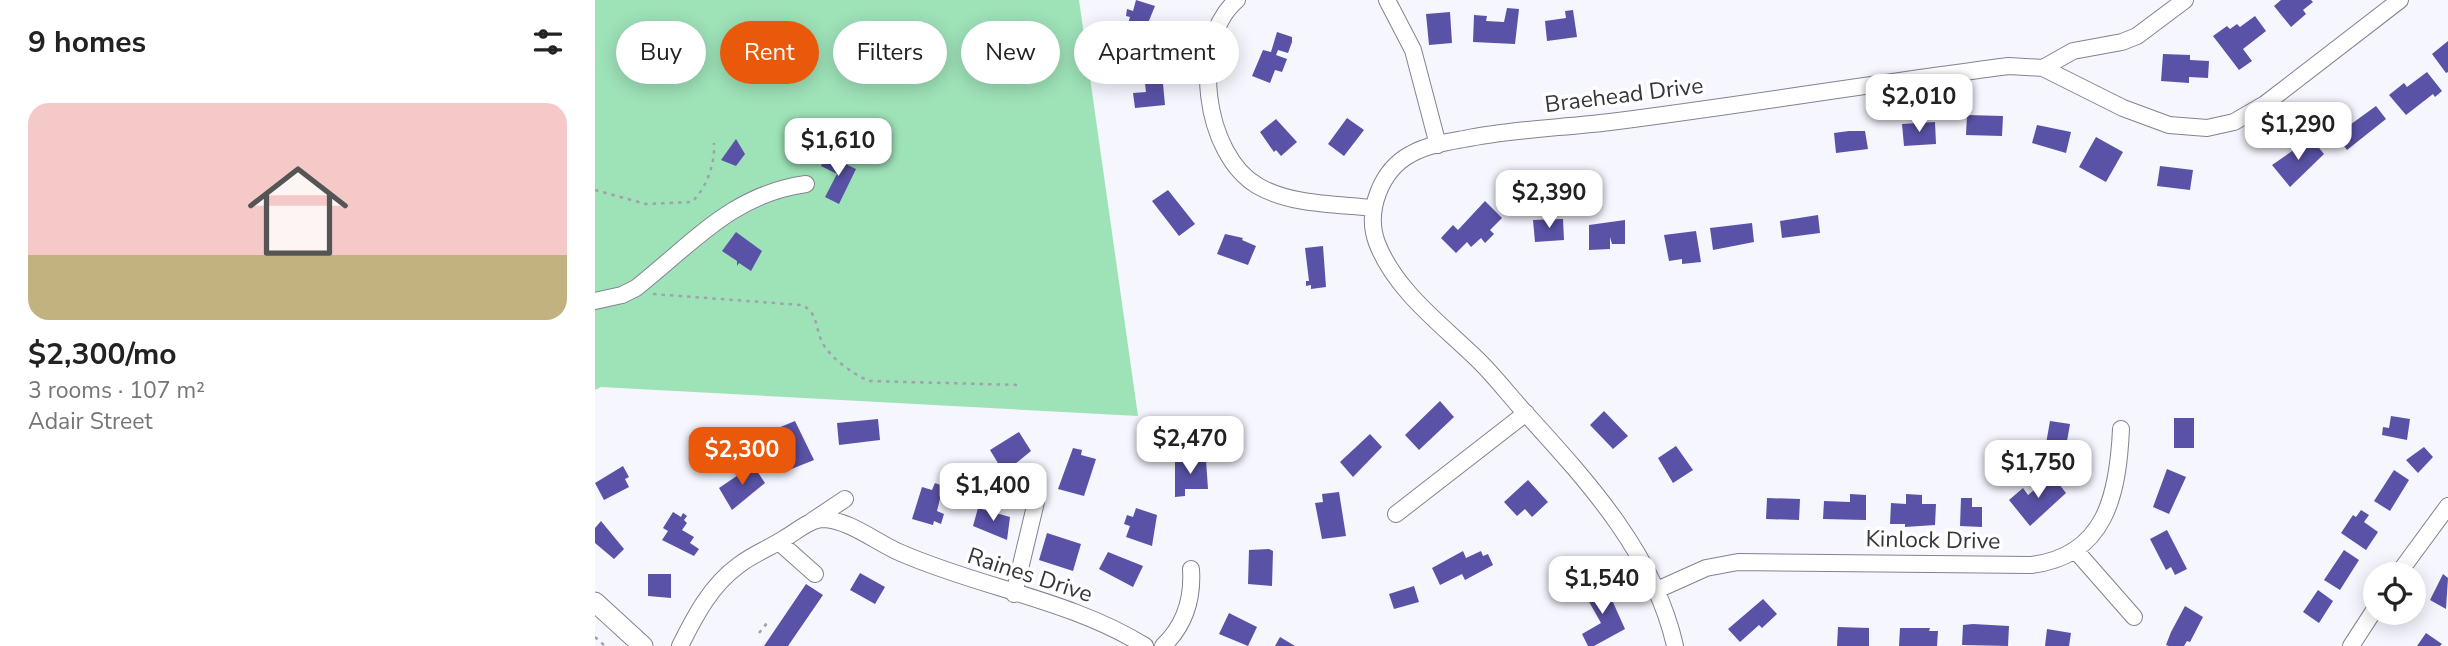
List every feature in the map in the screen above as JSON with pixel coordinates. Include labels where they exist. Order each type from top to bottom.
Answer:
[{"type":"main road","points":[[595,602],[643,646]]},
{"type":"street","points":[[1387,0],[1413,50],[1438,145]]},
{"type":"street","points":[[2043,68],[2073,51],[2122,42],[2137,36],[2185,0]]},
{"type":"street","name":"Braehead Drive","points":[[1373,208],[1382,184],[1392,169],[1412,153],[1438,145],[1493,134],[1609,122],[2009,66],[2043,68],[2123,108],[2169,125],[2188,128],[2226,124],[2295,83],[2400,0]]},
{"type":"street","points":[[1233,3],[1211,42],[1208,78],[1212,109],[1235,167],[1255,185],[1274,194],[1373,208],[1376,241],[1394,274],[1526,413],[1604,505],[1642,560],[1657,590],[1675,646]]},
{"type":"street","points":[[595,301],[626,293],[743,202],[765,193],[806,184]]},
{"type":"street","points":[[1395,514],[1526,413]]},
{"type":"street","name":"Kinlock Drive","points":[[1657,590],[1706,568],[1738,562],[2048,563],[2076,551],[2096,533],[2107,508],[2120,456],[2121,429]]},
{"type":"street","points":[[680,646],[705,602],[740,563],[815,522],[845,499]]},
{"type":"street","points":[[1014,594],[1036,502]]},
{"type":"street","points":[[2407,562],[2448,506]]},
{"type":"street","name":"Raines Drive","points":[[815,522],[842,523],[900,553],[1093,619],[1145,646]]},
{"type":"street","points":[[779,542],[815,574]]},
{"type":"street","points":[[2076,551],[2134,617]]},
{"type":"street","points":[[1163,646],[1186,613],[1192,589],[1191,569]]},
{"type":"street","points":[[2351,646],[2365,625]]},
{"type":"path","points":[[595,190],[646,204],[692,202],[701,193],[706,181],[714,156],[713,143]]},
{"type":"path","points":[[626,293],[801,305],[814,315],[822,342],[830,352],[859,377],[869,381],[1020,385]]},
{"type":"path","points":[[759,633],[767,623]]},
{"type":"path","points":[[595,637],[605,646]]},
{"type":"green space","points":[[595,0],[1079,0],[1082,21],[1074,21],[1074,84],[1091,84],[1138,416],[601,387],[595,390]]},
{"type":"building","points":[[1136,0],[1155,6],[1149,21],[1129,21],[1127,9],[1133,11]]},
{"type":"building","points":[[2281,0],[2313,2],[2303,10],[2306,14],[2291,27],[2274,6]]},
{"type":"building","points":[[1507,8],[1519,9],[1515,44],[1473,42],[1474,15],[1487,16],[1486,21],[1504,22]]},
{"type":"building","points":[[1573,10],[1577,37],[1547,41],[1545,21],[1566,18],[1565,11]]},
{"type":"building","points":[[1450,12],[1452,43],[1429,45],[1426,14]]},
{"type":"building","points":[[2255,16],[2266,31],[2243,49],[2252,61],[2239,70],[2213,36],[2227,26],[2230,29],[2237,24],[2240,27]]},
{"type":"building","points":[[1277,32],[1292,37],[1292,42],[1288,53],[1278,50],[1276,55],[1287,59],[1282,72],[1275,70],[1270,83],[1252,76],[1263,50],[1271,52]]},
{"type":"building","points":[[2448,41],[2448,72],[2446,73],[2432,54]]},
{"type":"building","points":[[2163,54],[2190,55],[2190,60],[2209,61],[2208,78],[2189,77],[2189,83],[2161,81]]},
{"type":"building","points":[[2427,72],[2442,91],[2435,97],[2433,94],[2406,115],[2389,95],[2404,83],[2407,87]]},
{"type":"building","points":[[1145,84],[1163,84],[1165,105],[1135,108],[1133,93],[1146,92]]},
{"type":"building","points":[[2376,106],[2386,119],[2347,150],[2336,135]]},
{"type":"building","points":[[1967,115],[2003,116],[2002,136],[1966,135]]},
{"type":"building","points":[[1347,118],[1364,130],[1344,156],[1328,144]]},
{"type":"building","points":[[1276,119],[1297,142],[1281,156],[1276,150],[1274,152],[1260,132]]},
{"type":"building","points":[[1935,122],[1936,144],[1904,146],[1902,124]]},
{"type":"building","points":[[2037,125],[2071,132],[2066,153],[2032,143]]},
{"type":"building","points":[[1865,131],[1868,149],[1836,153],[1834,133]]},
{"type":"building","points":[[2096,137],[2123,152],[2106,182],[2079,167]]},
{"type":"building","points":[[2311,138],[2324,154],[2290,187],[2272,165]]},
{"type":"building","points":[[736,139],[745,154],[736,166],[721,160]]},
{"type":"building","points":[[826,155],[856,169],[839,204],[825,197],[837,174],[821,166]]},
{"type":"building","points":[[2160,166],[2193,170],[2190,190],[2157,186]]},
{"type":"building","points":[[1168,190],[1195,224],[1179,236],[1152,201]]},
{"type":"building","points":[[1485,201],[1502,218],[1490,230],[1494,234],[1485,243],[1481,238],[1471,247],[1467,242],[1456,253],[1441,238],[1453,225],[1458,230]]},
{"type":"building","points":[[1818,215],[1820,233],[1782,238],[1780,221]]},
{"type":"building","points":[[1563,219],[1564,240],[1535,242],[1533,220]]},
{"type":"building","points":[[1625,220],[1625,244],[1612,244],[1610,237],[1610,249],[1589,250],[1589,225]]},
{"type":"building","points":[[1752,223],[1754,242],[1713,250],[1710,228]]},
{"type":"building","points":[[1696,231],[1701,262],[1682,264],[1682,259],[1669,261],[1664,235]]},
{"type":"building","points":[[736,232],[762,251],[751,271],[739,263],[737,266],[737,261],[722,251]]},
{"type":"building","points":[[1225,234],[1243,238],[1242,240],[1256,246],[1248,265],[1217,254]]},
{"type":"building","points":[[1323,246],[1326,287],[1311,289],[1311,285],[1306,286],[1306,281],[1309,281],[1305,248]]},
{"type":"building","points":[[1440,401],[1454,417],[1419,450],[1405,435]]},
{"type":"building","points":[[1604,411],[1628,436],[1613,449],[1590,425]]},
{"type":"building","points":[[2391,416],[2410,419],[2407,440],[2382,435],[2383,427],[2389,428]]},
{"type":"building","points":[[2174,418],[2194,418],[2194,448],[2174,448]]},
{"type":"building","points":[[878,419],[880,440],[839,445],[837,423]]},
{"type":"building","points":[[795,421],[814,460],[789,470],[782,453],[788,451],[778,428]]},
{"type":"building","points":[[2050,421],[2070,424],[2064,458],[2044,455]]},
{"type":"building","points":[[1019,432],[1031,451],[1004,473],[990,450]]},
{"type":"building","points":[[1370,434],[1382,447],[1353,477],[1340,462]]},
{"type":"building","points":[[1676,446],[1693,470],[1673,483],[1658,458]]},
{"type":"building","points":[[2424,447],[2433,457],[2418,473],[2406,460]]},
{"type":"building","points":[[1073,448],[1082,450],[1081,455],[1096,459],[1084,496],[1058,489]]},
{"type":"building","points":[[1175,460],[1206,460],[1208,489],[1185,489],[1185,496],[1175,497]]},
{"type":"building","points":[[753,465],[765,483],[732,510],[719,488]]},
{"type":"building","points":[[623,466],[629,477],[625,479],[629,487],[604,500],[595,483]]},
{"type":"building","points":[[2167,469],[2186,477],[2169,514],[2153,507]]},
{"type":"building","points":[[2394,470],[2409,480],[2390,511],[2374,501]]},
{"type":"building","points":[[2052,475],[2066,493],[2030,526],[2009,500],[2023,488],[2028,495]]},
{"type":"building","points":[[1528,480],[1548,502],[1532,517],[1525,509],[1517,516],[1504,502]]},
{"type":"building","points":[[935,483],[943,486],[937,511],[944,514],[941,524],[934,521],[933,525],[912,519],[922,487],[932,490]]},
{"type":"building","points":[[1339,492],[1346,536],[1322,539],[1315,503],[1323,502],[1322,494]]},
{"type":"building","points":[[1850,494],[1866,495],[1866,520],[1823,519],[1824,501],[1850,502]]},
{"type":"building","points":[[1906,494],[1922,495],[1922,504],[1936,504],[1935,525],[1905,527],[1905,524],[1890,524],[1891,503],[1906,504]]},
{"type":"building","points":[[1767,498],[1800,499],[1799,520],[1766,519]]},
{"type":"building","points":[[1961,498],[1972,498],[1972,507],[1982,507],[1982,527],[1960,526]]},
{"type":"building","points":[[978,508],[1010,517],[1007,540],[973,526]]},
{"type":"building","points":[[1136,508],[1157,515],[1152,546],[1126,537],[1130,526],[1124,524],[1127,515],[1133,517]]},
{"type":"building","points":[[2361,510],[2369,515],[2364,522],[2378,532],[2366,550],[2341,533],[2353,515],[2356,517]]},
{"type":"building","points":[[673,512],[681,517],[683,513],[687,516],[684,520],[687,523],[682,530],[694,537],[690,543],[699,549],[694,556],[662,540],[668,531],[663,528]]},
{"type":"building","points":[[601,521],[624,549],[614,559],[595,543],[595,528]]},
{"type":"building","points":[[2167,530],[2187,569],[2175,575],[2171,567],[2166,570],[2150,539]]},
{"type":"building","points":[[1047,533],[1081,544],[1073,571],[1039,560]]},
{"type":"building","points":[[1249,550],[1273,551],[1272,586],[1248,584]]},
{"type":"building","points":[[2344,550],[2359,560],[2340,590],[2324,580]]},
{"type":"building","points":[[1463,551],[1466,558],[1481,551],[1483,556],[1488,554],[1493,565],[1465,580],[1462,574],[1440,585],[1432,568]]},
{"type":"building","points":[[1108,552],[1143,566],[1133,587],[1099,569]]},
{"type":"building","points":[[860,573],[885,587],[875,604],[850,590]]},
{"type":"building","points":[[648,574],[671,574],[671,598],[648,596]]},
{"type":"building","points":[[2443,574],[2448,578],[2446,609],[2430,600]]},
{"type":"building","points":[[1600,582],[1604,591],[1607,589],[1625,629],[1594,646],[1588,646],[1582,634],[1601,623],[1583,591]]},
{"type":"building","points":[[806,584],[823,595],[788,646],[764,646]]},
{"type":"building","points":[[1414,586],[1419,602],[1394,609],[1389,594]]},
{"type":"building","points":[[2318,590],[2333,601],[2319,623],[2303,612]]},
{"type":"building","points":[[1763,599],[1777,614],[1762,628],[1759,625],[1740,642],[1728,629]]},
{"type":"building","points":[[2185,606],[2203,617],[2190,642],[2187,641],[2184,646],[2166,645],[2171,632]]},
{"type":"building","points":[[1229,613],[1257,627],[1248,646],[1219,634]]},
{"type":"building","points":[[1963,625],[2009,626],[2008,646],[1962,645]]},
{"type":"building","points":[[1838,627],[1869,628],[1869,646],[1837,646]]},
{"type":"building","points":[[1900,628],[1930,628],[1929,631],[1938,631],[1937,646],[1899,646]]},
{"type":"building","points":[[2047,629],[2071,633],[2069,646],[2045,646]]},
{"type":"building","points":[[2426,633],[2442,644],[2417,646]]},
{"type":"building","points":[[1280,637],[1295,646],[1275,646]]}]
